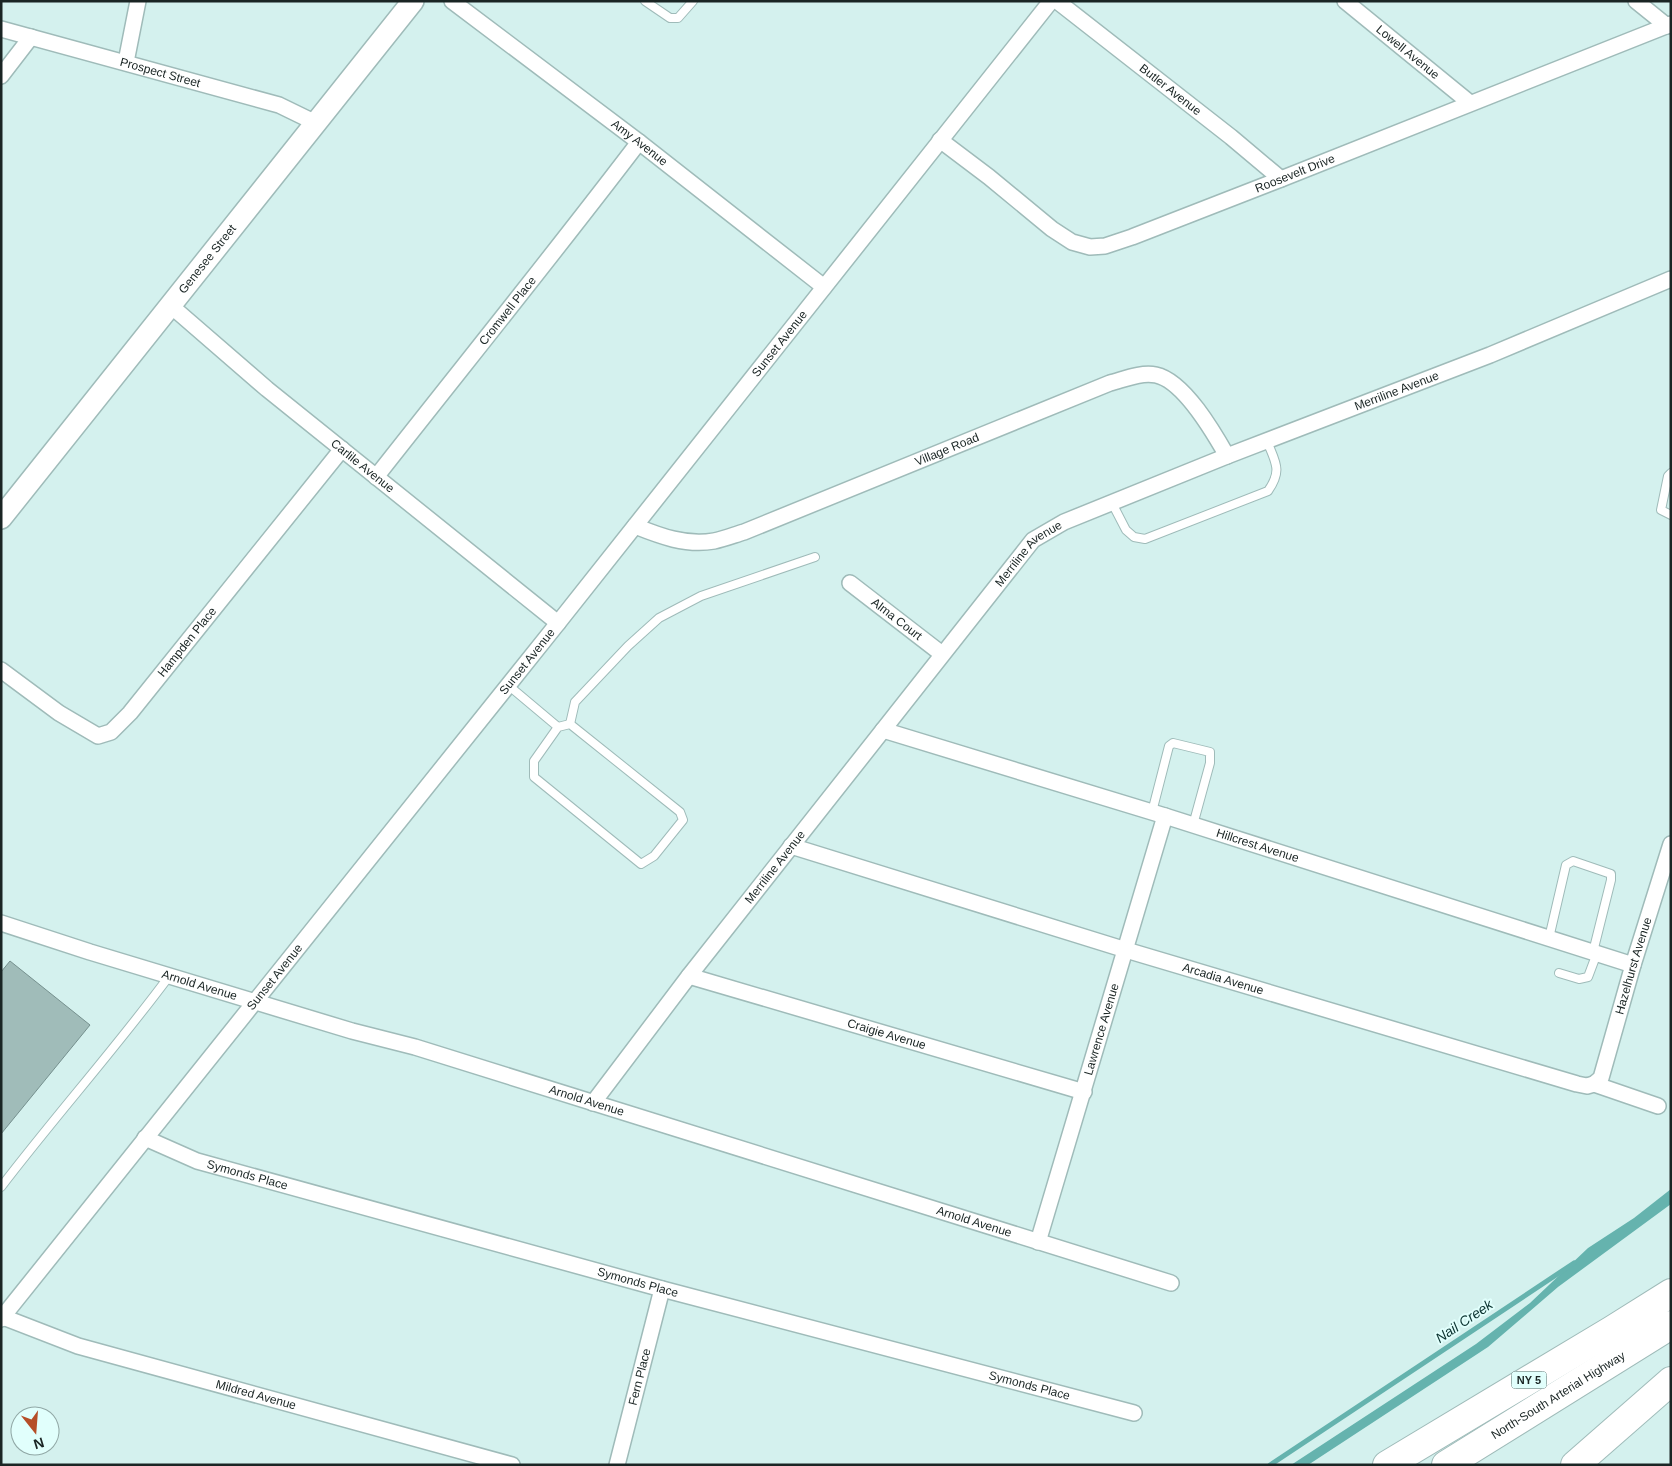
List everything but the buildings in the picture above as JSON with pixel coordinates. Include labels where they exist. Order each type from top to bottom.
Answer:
[{"type":"highway","name":"NY 5","points":[[1386,1465],[1671,1293]]},
{"type":"highway","name":"North-South Arterial Highway","points":[[1446,1465],[1671,1325]]},
{"type":"highway","points":[[1575,1465],[1671,1380]]},
{"type":"main road","name":"Genesee Street","points":[[1,518],[413,1]]},
{"type":"street","points":[[126,62],[138,1]]},
{"type":"street","name":"Amy Avenue","points":[[452,1],[639,142],[824,287]]},
{"type":"street","name":"Sunset Avenue","points":[[2,1318],[558,623],[1051,1]]},
{"type":"street","name":"Butler Avenue","points":[[1057,1],[1231,137],[1281,179]]},
{"type":"street","name":"Lowell Avenue","points":[[1345,1],[1470,103]]},
{"type":"street","points":[[1636,1],[1669,25]]},
{"type":"street","name":"Roosevelt Drive","points":[[940,140],[989,177],[1052,229],[1072,242],[1090,247],[1105,246],[1281,179],[1669,25]]},
{"type":"street","name":"Prospect Street","points":[[1,29],[279,105],[316,123]]},
{"type":"street","points":[[1,76],[31,37]]},
{"type":"street","name":"Cromwell Place","points":[[376,477],[482,341],[569,234],[639,142]]},
{"type":"street","name":"Merriline Avenue","points":[[593,1103],[689,976],[1033,540],[1064,522],[1227,456],[1490,355],[1671,279]]},
{"type":"street","name":"Carlile Avenue","points":[[170,305],[267,389],[558,623]]},
{"type":"street","name":"Village Road","points":[[635,526],[663,537],[694,542],[713,541],[744,532],[1110,383],[1141,374],[1156,375],[1166,379],[1184,393],[1212,429],[1227,456]]},
{"type":"street","name":"Hampden Place","points":[[1,670],[59,713],[98,736],[111,732],[130,713],[342,449]]},
{"type":"street","name":"Alma Court","points":[[850,583],[942,654]]},
{"type":"street","name":"Hillcrest Avenue","points":[[883,730],[1159,814],[1633,965]]},
{"type":"street","name":"Lawrence Avenue","points":[[1038,1242],[1126,950],[1159,814]]},
{"type":"street","name":"Hazelhurst Avenue","points":[[1594,1084],[1601,1078],[1633,965],[1671,844]]},
{"type":"street","name":"Arcadia Avenue","points":[[791,846],[1126,950],[1577,1084],[1587,1086],[1594,1084],[1658,1106]]},
{"type":"street","name":"Arnold Avenue","points":[[1,923],[352,1031],[415,1047],[1171,1283]]},
{"type":"street","name":"Craigie Avenue","points":[[689,976],[1084,1092]]},
{"type":"street","name":"Symonds Place","points":[[145,1138],[197,1161],[662,1289],[1134,1413]]},
{"type":"street","name":"Fern Place","points":[[617,1465],[662,1289]]},
{"type":"street","name":"Mildred Avenue","points":[[2,1318],[78,1346],[512,1465]]},
{"type":"lane","points":[[645,1],[670,18],[678,18],[693,1]]},
{"type":"lane","points":[[1112,503],[1126,530],[1134,537],[1145,539],[1268,491],[1275,481],[1277,467],[1267,441]]},
{"type":"lane","points":[[1671,472],[1668,476],[1661,510],[1671,515]]},
{"type":"lane","points":[[570,724],[575,702],[628,646],[659,618],[701,596],[816,557]]},
{"type":"lane","points":[[508,685],[558,727]]},
{"type":"lane","points":[[570,724],[680,812],[683,820],[654,856],[641,864],[534,777],[534,761],[558,727],[570,724]]},
{"type":"lane","points":[[1159,814],[1169,746],[1173,743],[1210,752],[1210,763],[1193,825]]},
{"type":"lane","points":[[1549,938],[1566,865],[1573,861],[1611,874],[1612,880],[1588,977],[1579,979],[1558,973]]},
{"type":"lane","points":[[1,1187],[29,1150],[134,1024],[170,975]]},
{"type":"water","points":[[1671,1189],[1671,1204],[1558,1287],[1488,1347],[1308,1465],[1291,1465],[1476,1344],[1530,1303],[1588,1248],[1634,1218]]},
{"type":"waterway","name":"Nail Creek","points":[[1270,1465],[1574,1263]]}]
